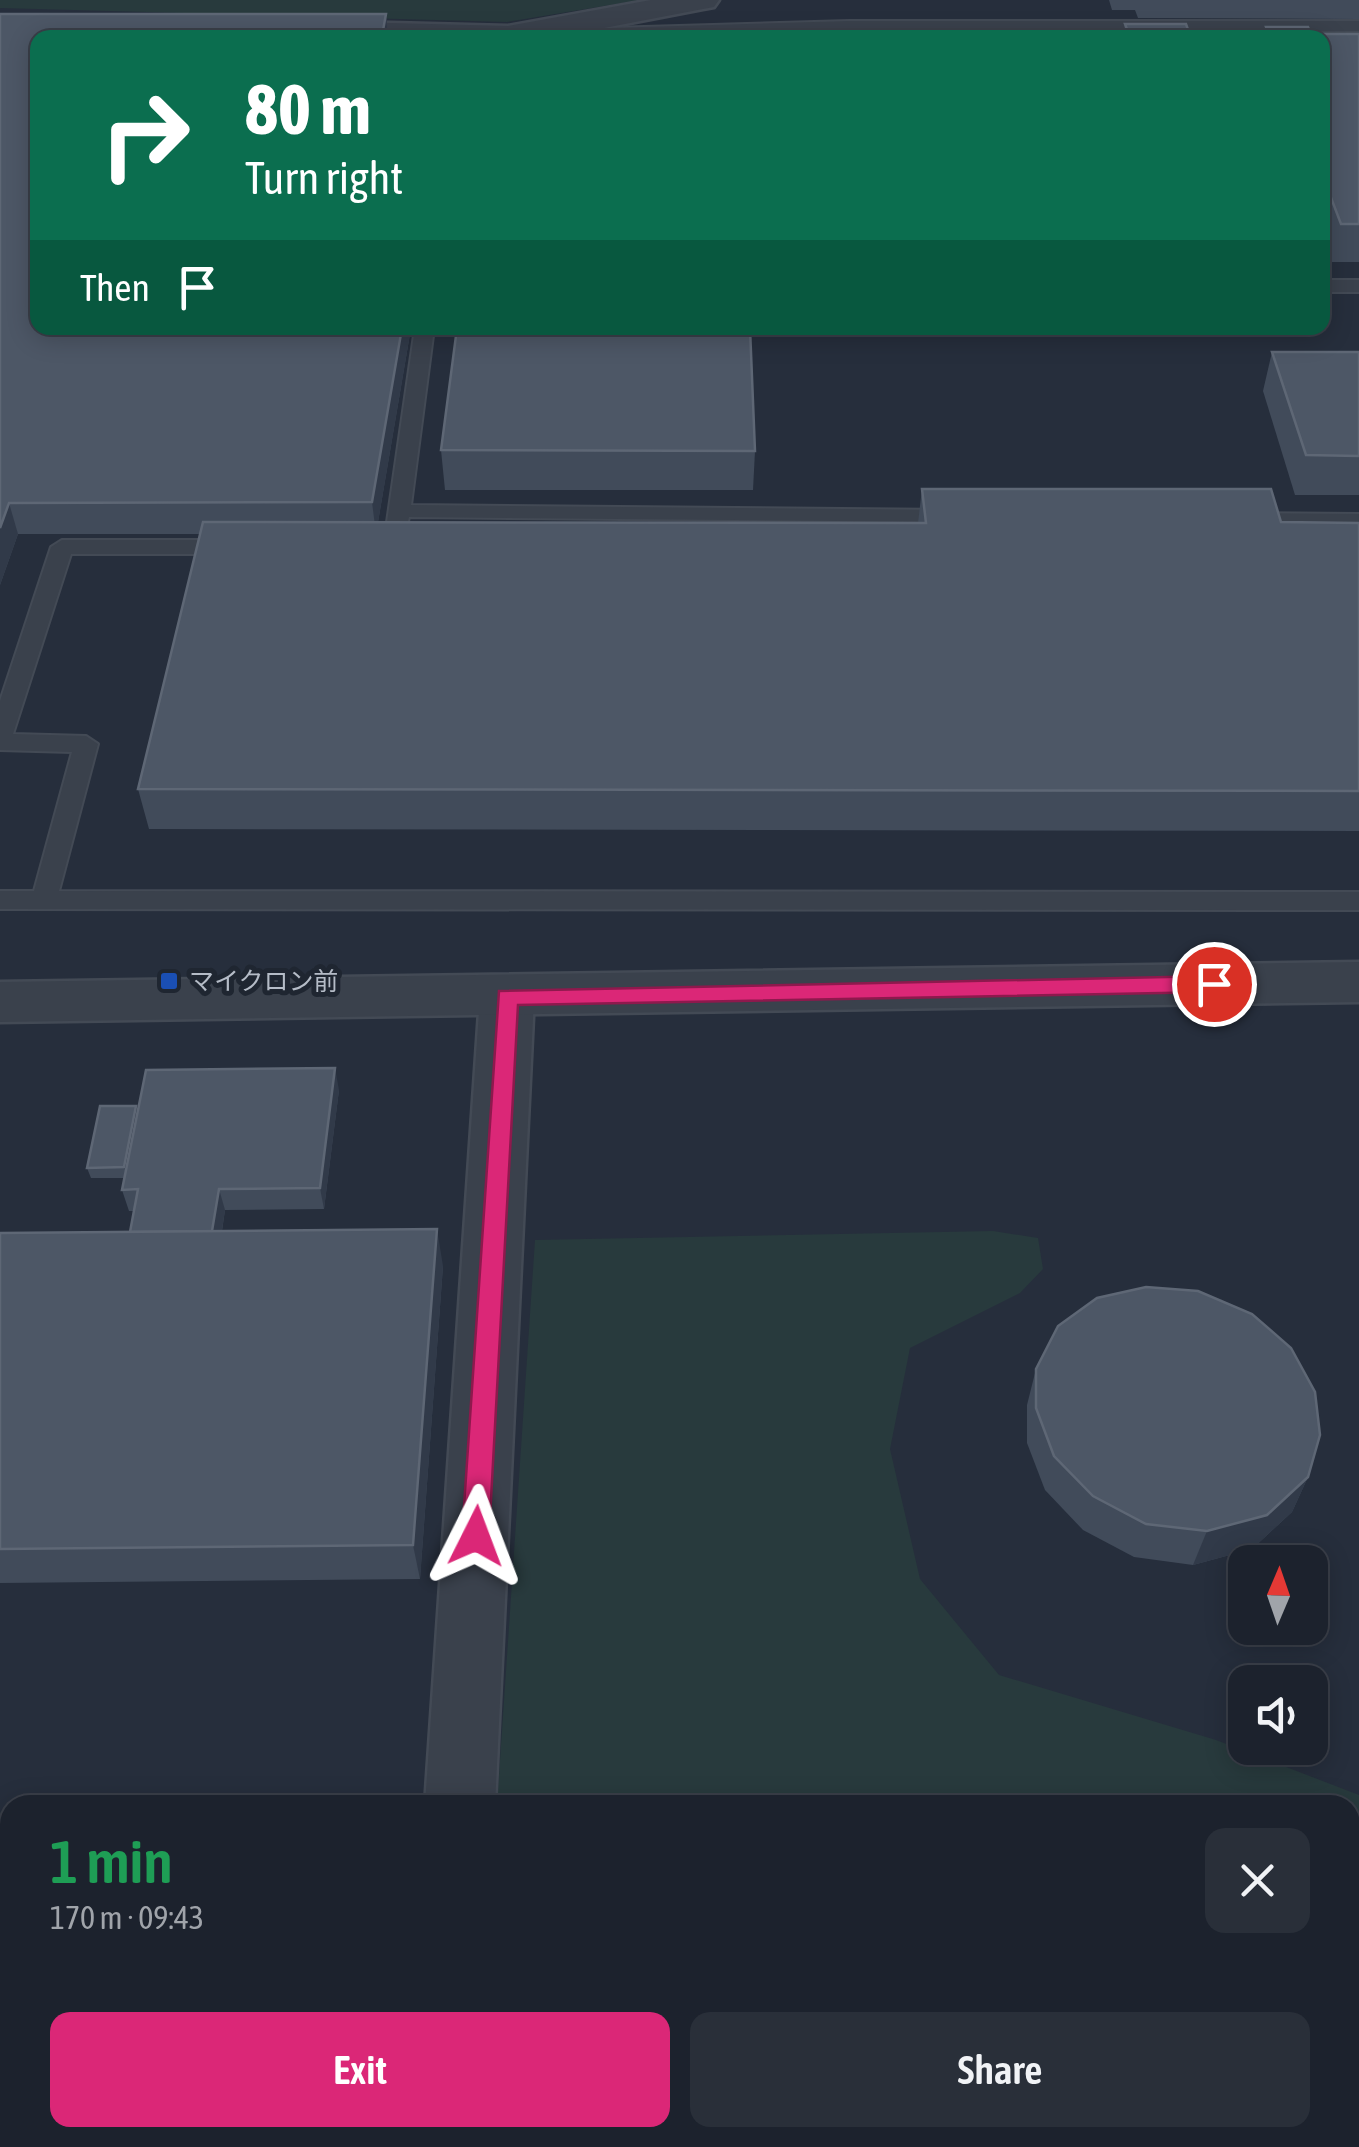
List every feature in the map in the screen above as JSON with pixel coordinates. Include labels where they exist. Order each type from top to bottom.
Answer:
[{"type":"street","points":[[540,30],[703,0]]},
{"type":"street","points":[[0,1002],[1359,982]]},
{"type":"street","points":[[461,1795],[507,996]]},
{"type":"lane","points":[[713,30],[849,26],[1090,30]]},
{"type":"lane","points":[[1260,30],[1359,26]]},
{"type":"lane","points":[[1330,286],[1359,286]]},
{"type":"lane","points":[[376,546],[395,546],[423,335]]},
{"type":"lane","points":[[400,511],[979,516]]},
{"type":"lane","points":[[1219,518],[1359,520]]},
{"type":"lane","points":[[44,900],[86,744],[0,740],[62,548],[258,547]]},
{"type":"lane","points":[[0,900],[1359,901]]},
{"type":"shaded area","points":[[0,0],[641,0],[507,22],[0,8]]},
{"type":"shaded area","points":[[993,1231],[1038,1238],[1043,1269],[1020,1293],[910,1348],[890,1449],[920,1579],[999,1675],[1228,1745],[1228,1765],[1281,1765],[1359,1795],[498,1795],[535,1240]]},
{"type":"building","points":[[0,14],[386,14],[383,30],[30,30],[30,335],[401,335],[372,502],[9,503],[0,528]]},
{"type":"building","points":[[1125,24],[1186,24],[1188,30],[1127,30]]},
{"type":"building","points":[[1266,27],[1309,30],[1267,30]]},
{"type":"building","points":[[1330,34],[1359,34],[1359,224],[1341,224],[1330,195]]},
{"type":"building","points":[[456,335],[750,335],[755,451],[441,450]]},
{"type":"building","points":[[1272,352],[1359,352],[1359,456],[1306,455]]},
{"type":"building","points":[[922,489],[1271,489],[1281,522],[1359,523],[1359,791],[138,789],[203,522],[926,523]]},
{"type":"building","points":[[335,1068],[320,1188],[219,1189],[212,1231],[130,1232],[138,1189],[122,1190],[146,1070]]},
{"type":"building","points":[[100,1106],[136,1106],[124,1167],[87,1168]]},
{"type":"building","points":[[437,1229],[413,1545],[0,1549],[0,1233]]},
{"type":"building","points":[[1146,1287],[1198,1291],[1252,1314],[1291,1348],[1315,1392],[1320,1435],[1308,1477],[1267,1515],[1207,1531],[1146,1524],[1093,1496],[1054,1456],[1036,1408],[1036,1369],[1058,1326],[1097,1298]]},
{"type":"place","name":"マイクロン前","points":[[169,981]]},
{"type":"route","points":[[476,1536],[507,996],[1214,984]]}]
